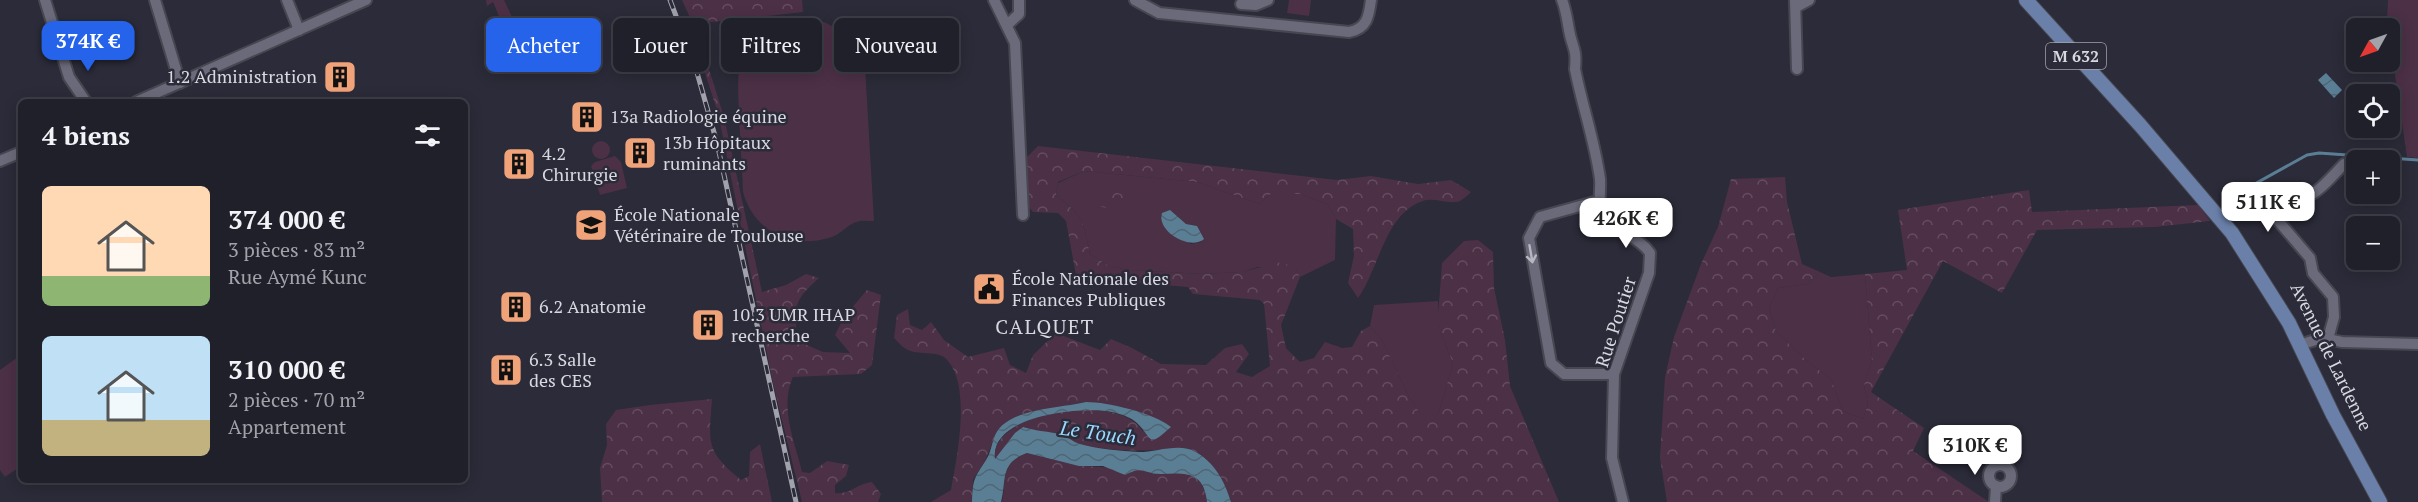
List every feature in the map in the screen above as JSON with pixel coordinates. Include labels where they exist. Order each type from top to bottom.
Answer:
[{"type":"main road","name":"Avenue de Lardenne","points":[[2026,0],[2140,125],[2168,150],[2234,226],[2272,280],[2350,438],[2390,502]]},
{"type":"main road","name":"Avenue de Lardenne","points":[[2303,343],[2333,415],[2380,502]]},
{"type":"street","points":[[45,0],[75,99]]},
{"type":"street","points":[[155,0],[180,82]]},
{"type":"street","points":[[287,0],[299,30]]},
{"type":"street","points":[[143,99],[366,0]]},
{"type":"street","points":[[994,0],[1015,43],[1023,215]]},
{"type":"street","points":[[1007,25],[1019,14],[1019,0]]},
{"type":"street","points":[[1135,0],[1159,13],[1349,32],[1357,31],[1366,23],[1370,16],[1371,0]]},
{"type":"street","points":[[1240,4],[1256,5],[1268,0]]},
{"type":"street","name":"Rue Poutier","points":[[1562,0],[1576,53],[1575,69],[1600,180],[1599,201],[1604,216],[1613,226],[1637,239],[1650,253],[1649,273],[1614,374],[1612,458],[1623,502]]},
{"type":"street","points":[[1797,69],[1796,4],[1809,0]]},
{"type":"street","points":[[62,56],[89,99]]},
{"type":"street","points":[[69,77],[84,99]]},
{"type":"street","points":[[0,161],[18,153]]},
{"type":"street","points":[[2328,339],[2334,316],[2333,297],[2313,273],[2310,258],[2275,217],[2277,208],[2290,196],[2312,194],[2344,164]]},
{"type":"street","points":[[1599,201],[1540,217],[1528,237],[1551,363],[1564,374],[1614,374]]},
{"type":"street","points":[[2303,343],[2316,338],[2342,342],[2418,344]]},
{"type":"street","points":[[1995,502],[1996,486]]},
{"type":"green space","points":[[486,0],[504,0],[513,18],[500,18],[493,2],[487,6]]},
{"type":"green space","points":[[682,0],[802,0],[803,12],[748,18],[721,18],[721,21],[709,22],[709,18],[690,18]]},
{"type":"green space","points":[[1289,0],[1311,0],[1309,16],[1287,13]]},
{"type":"green space","points":[[2388,0],[2418,0],[2418,158],[2407,157],[2400,109],[2400,84],[2396,84],[2395,72],[2400,72],[2400,18],[2387,18]]},
{"type":"green space","points":[[822,22],[834,27],[834,72],[865,72],[874,221],[856,222],[832,237],[803,241],[777,234],[756,218],[743,192],[739,72],[822,72]]},
{"type":"green space","points":[[709,69],[724,117],[762,292],[786,285],[806,274],[819,278],[803,294],[798,304],[793,339],[823,352],[850,353],[835,335],[844,317],[867,290],[881,295],[872,365],[861,374],[793,377],[788,400],[790,424],[802,472],[810,473],[827,461],[849,465],[846,476],[835,485],[835,493],[845,492],[872,482],[881,494],[878,502],[802,502],[773,383],[718,113],[705,72],[709,72]]},
{"type":"green space","points":[[601,141],[607,144],[610,150],[607,156],[601,159],[595,156],[592,150],[595,144]]},
{"type":"green space","points":[[1038,146],[1337,180],[1371,176],[1418,184],[1451,180],[1471,192],[1456,202],[1432,200],[1410,207],[1391,229],[1358,298],[1348,283],[1354,256],[1353,229],[1336,219],[1328,204],[1300,194],[1271,194],[1259,204],[1197,182],[1084,171],[1058,182],[1056,195],[1081,220],[1090,254],[1109,266],[1129,270],[1203,274],[1241,272],[1282,262],[1296,269],[1300,277],[1281,325],[1286,348],[1300,362],[1314,358],[1325,342],[1342,348],[1352,347],[1361,331],[1370,326],[1382,340],[1410,399],[1428,424],[1439,412],[1453,363],[1440,331],[1438,317],[1442,263],[1464,241],[1478,240],[1493,252],[1494,288],[1505,340],[1510,386],[1559,502],[1231,502],[1215,469],[1195,451],[1186,448],[1106,449],[1080,444],[1059,434],[1023,427],[995,459],[998,442],[1012,429],[1033,419],[1058,412],[1085,410],[1110,412],[1130,419],[1143,432],[1142,414],[1123,407],[1086,402],[1030,412],[997,431],[986,459],[973,480],[972,502],[931,502],[951,490],[957,459],[961,401],[953,368],[944,357],[908,350],[894,338],[897,315],[908,309],[910,325],[922,330],[931,322],[944,340],[968,357],[1004,348],[1010,365],[1026,373],[1033,355],[1056,333],[1100,350],[1111,339],[1161,364],[1206,365],[1225,348],[1242,344],[1249,354],[1236,372],[1252,377],[1270,366],[1264,304],[1260,300],[1193,294],[1188,287],[1080,278],[1076,275],[1066,221],[1058,213],[1033,212],[1027,205],[1025,159]]},
{"type":"green space","points":[[615,156],[621,162],[627,188],[600,195],[591,166],[595,162]]},
{"type":"green space","points":[[1084,171],[1197,182],[1259,204],[1271,194],[1300,194],[1328,204],[1336,219],[1335,260],[1300,277],[1296,269],[1258,267],[1242,272],[1203,274],[1129,270],[1109,266],[1090,254],[1081,220],[1056,195],[1058,183]],"holes":[[[1175,215],[1186,224],[1197,226],[1201,242],[1190,244]]]},
{"type":"green space","points":[[1785,177],[1787,202],[1802,264],[1820,272],[1807,284],[1778,288],[1769,308],[1776,331],[1806,360],[1831,379],[1843,411],[1863,419],[1868,404],[1864,385],[1872,361],[1865,274],[1907,270],[1898,210],[2029,190],[2032,212],[2198,205],[2210,221],[2155,227],[2037,230],[2002,293],[1943,261],[1871,392],[1924,428],[1913,451],[1989,502],[1667,502],[1660,458],[1665,377],[1674,337],[1701,264],[1718,227],[1731,179]]},
{"type":"green space","points":[[1101,189],[1126,195],[1125,205],[1116,210],[1093,205],[1093,195]]},
{"type":"green space","points":[[1820,272],[1831,277],[1865,274],[1872,361],[1864,385],[1868,404],[1863,419],[1843,411],[1831,379],[1806,360],[1776,331],[1769,308],[1778,288],[1807,284]]},
{"type":"green space","points":[[1438,301],[1440,331],[1453,363],[1439,412],[1428,425],[1410,399],[1382,340],[1370,326],[1374,305]]},
{"type":"green space","points":[[18,357],[18,468],[5,477],[0,470],[0,370]]},
{"type":"green space","points":[[712,399],[710,436],[715,453],[741,480],[749,476],[750,452],[760,444],[772,502],[602,502],[600,468],[607,445],[606,424],[616,410]]},
{"type":"green space","points":[[1027,453],[1092,467],[1142,469],[1157,473],[1178,472],[1192,475],[1201,483],[1207,502],[1002,502],[1008,467],[1018,457]]},
{"type":"water","points":[[2326,73],[2342,90],[2334,98],[2318,80]]},
{"type":"water","points":[[1170,210],[1186,224],[1197,226],[1204,239],[1191,243],[1169,232],[1164,226],[1162,213]]},
{"type":"water","points":[[1086,402],[1130,409],[1154,417],[1171,427],[1158,438],[1151,439],[1135,421],[1112,412],[1098,410],[1061,413],[1022,423],[1007,432],[997,444],[995,459],[1015,433],[1023,427],[1059,434],[1080,444],[1109,450],[1139,452],[1174,448],[1188,449],[1201,455],[1213,466],[1226,487],[1231,502],[1207,502],[1202,484],[1192,476],[1185,474],[1155,474],[1140,470],[1125,475],[1103,466],[1079,466],[1027,453],[1018,457],[1008,467],[1001,502],[972,502],[975,479],[988,456],[998,430],[1015,417],[1027,413]]},
{"type":"waterway","points":[[2224,201],[2307,155],[2319,153],[2418,160]]},
{"type":"railway","points":[[670,0],[696,69],[717,143],[796,502]]},
{"type":"place","name":"1.2 Administration","points":[[340,77]]},
{"type":"place","name":"13a Radiologie équine","points":[[587,117]]},
{"type":"place","name":"13b Hôpitaux ruminants","points":[[640,153]]},
{"type":"place","name":"4.2 Chirurgie","points":[[519,164]]},
{"type":"place","name":"École Nationale Vétérinaire de Toulouse","points":[[591,225]]},
{"type":"place","name":"École Nationale des Finances Publiques","points":[[989,289]]},
{"type":"place","name":"6.2 Anatomie","points":[[516,307]]},
{"type":"place","name":"10.3 UMR IHAP recherche","points":[[708,325]]},
{"type":"place","name":"6.3 Salle des CES","points":[[506,370]]},
{"type":"district","name":"CALQUET","points":[[1045,327]]},
{"type":"water label","name":"Le Touch","points":[[1098,433]]}]
